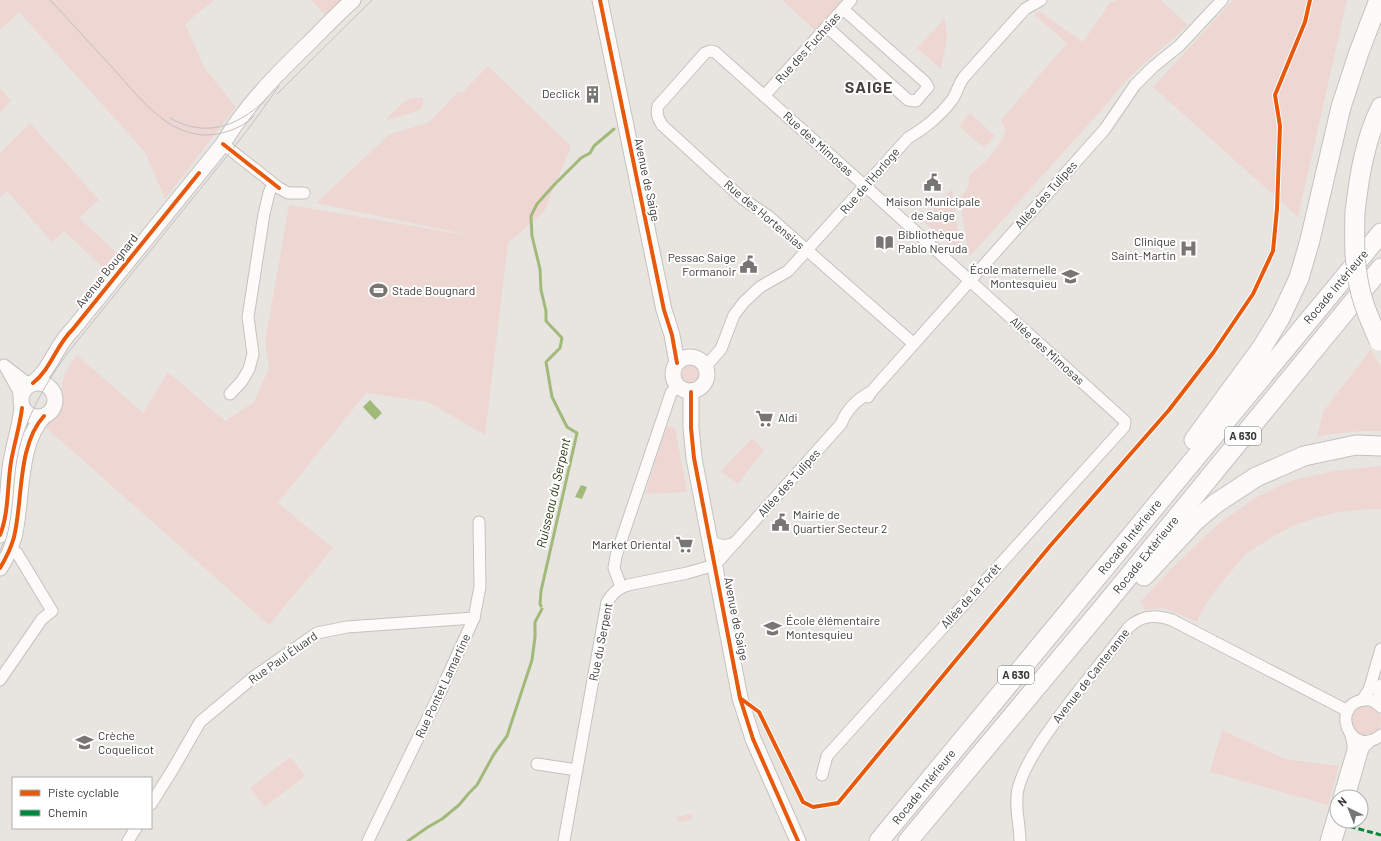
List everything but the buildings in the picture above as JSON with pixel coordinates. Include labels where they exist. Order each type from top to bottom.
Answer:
[{"type":"highway","points":[[1153,508],[1166,479],[1260,349],[1280,318],[1298,278],[1310,240],[1341,107],[1361,45],[1379,0]]},
{"type":"highway","points":[[1380,342],[1364,304],[1357,277],[1354,247],[1355,212],[1361,169],[1381,107]]},
{"type":"highway","name":"Rocade Intérieure","points":[[879,841],[1381,233]]},
{"type":"highway","name":"Rocade Extérieure","points":[[908,841],[1105,605],[1381,268]]},
{"type":"highway","points":[[1105,605],[1145,575],[1195,521],[1215,504],[1256,477],[1304,456],[1356,445],[1381,446]]},
{"type":"street","name":"Avenue Bougnard","points":[[0,536],[24,389],[39,378],[60,344],[223,144],[230,131],[255,98],[277,74],[353,0]]},
{"type":"street","name":"Avenue de Saige","points":[[600,0],[664,310],[672,335],[677,363],[673,373],[673,379],[684,389],[691,428],[693,451],[740,698],[747,723],[798,841]]},
{"type":"street","name":"Rue des Fuchsias","points":[[764,96],[851,0]]},
{"type":"street","name":"Rue de l'Horloge","points":[[706,366],[720,349],[734,315],[744,302],[760,286],[788,271],[908,138],[931,124],[952,100],[964,77],[1025,9],[1041,0]]},
{"type":"street","name":"Allée des Tulipes","points":[[715,565],[842,424],[858,411],[866,402],[871,392],[1105,129],[1135,85],[1153,67],[1180,46],[1222,0]]},
{"type":"street","points":[[827,26],[908,100],[916,101],[928,87],[925,82],[843,9]]},
{"type":"street","name":"Rue des Mimosas","points":[[685,76],[705,53],[710,51],[715,52],[866,186],[969,281]]},
{"type":"street","name":"Rue des Hortensias","points":[[685,76],[658,106],[656,111],[657,116],[662,125],[743,199],[768,216],[914,344]]},
{"type":"street","points":[[223,144],[273,184],[288,193],[304,193]]},
{"type":"street","points":[[230,394],[242,381],[249,369],[253,354],[248,317],[264,214],[268,193],[273,184]]},
{"type":"street","name":"Allée des Mimosas","points":[[969,281],[1125,421]]},
{"type":"street","name":"Avenue Bougnard","points":[[0,568],[10,550],[14,536],[23,466],[28,448],[39,421],[44,416],[49,414],[55,405],[52,388],[53,376],[73,329]]},
{"type":"street","name":"Avenue de Saige","points":[[672,335],[692,357],[699,359],[706,366]]},
{"type":"street","points":[[677,363],[684,358],[692,357]]},
{"type":"street","points":[[2,362],[25,381],[42,383],[52,388]]},
{"type":"street","points":[[2,362],[18,390],[21,404],[26,412],[35,417],[44,416]]},
{"type":"street","points":[[684,389],[699,389],[706,382],[708,374],[706,366]]},
{"type":"street","name":"Rue du Serpent","points":[[564,841],[607,602],[612,593],[621,587],[614,568],[616,556],[670,395],[684,389]]},
{"type":"street","name":"Allée de la Forêt","points":[[822,775],[827,756],[1124,426],[1125,421]]},
{"type":"street","name":"Rue Pontet Lamartine","points":[[368,841],[438,697],[474,618],[480,587],[479,522]]},
{"type":"street","points":[[710,540],[721,545],[728,545],[736,542]]},
{"type":"street","points":[[0,680],[42,619],[52,611],[17,553],[10,550]]},
{"type":"street","points":[[621,587],[687,573],[715,565]]},
{"type":"street","name":"Avenue de Canteranne","points":[[1020,841],[1017,798],[1018,789],[1026,769],[1041,743],[1062,713],[1128,628],[1139,619],[1153,616],[1163,616],[1348,711]]},
{"type":"street","name":"Rue Paul Éluard","points":[[152,802],[177,763],[200,722],[255,676],[316,633],[347,627],[474,618]]},
{"type":"street","points":[[1341,789],[1353,750],[1351,735],[1345,724],[1345,717],[1351,706],[1362,700],[1370,690],[1381,649]]},
{"type":"street","points":[[1380,706],[1379,693],[1381,685]]},
{"type":"street","points":[[1362,700],[1368,700],[1380,706]]},
{"type":"street","points":[[1351,735],[1363,741],[1370,741]]},
{"type":"street","points":[[1351,789],[1364,747],[1370,741],[1381,735]]},
{"type":"street","points":[[537,764],[577,770]]},
{"type":"street","points":[[128,841],[135,829]]},
{"type":"street","points":[[1326,841],[1330,829]]},
{"type":"street","points":[[1336,841],[1340,829]]},
{"type":"shaded area","points":[[0,0],[214,0],[185,24],[205,69],[236,107],[165,199],[145,152],[19,12],[0,30]]},
{"type":"shaded area","points":[[311,0],[344,0],[327,17]]},
{"type":"shaded area","points":[[782,0],[845,0],[816,31]]},
{"type":"shaded area","points":[[1116,0],[1161,0],[1188,25],[1119,88],[1111,99],[972,254],[969,255],[959,198],[967,188],[969,176],[990,156],[1002,139],[1006,131],[1001,120],[1067,43],[1034,15],[1039,11],[1083,42],[1111,1],[1113,3]]},
{"type":"shaded area","points":[[1233,0],[1347,0],[1298,217],[1153,87]]},
{"type":"shaded area","points":[[945,18],[947,38],[941,69],[917,48]]},
{"type":"shaded area","points":[[488,66],[571,146],[544,212],[508,243],[485,435],[428,402],[366,393],[278,503],[333,548],[269,625],[43,425],[59,408],[62,400],[62,384],[65,373],[77,355],[143,413],[168,372],[225,421],[254,402],[269,368],[265,342],[289,205],[478,237],[316,203],[390,134],[428,123],[459,91],[462,93]]},
{"type":"shaded area","points":[[0,88],[11,101],[0,112]]},
{"type":"shaded area","points":[[411,98],[422,98],[423,104],[420,110],[388,120],[387,118]]},
{"type":"shaded area","points":[[970,113],[995,136],[984,148],[959,126]]},
{"type":"shaded area","points":[[30,123],[99,200],[79,218],[119,255],[106,270],[64,231],[52,242],[7,191],[0,197],[0,153]]},
{"type":"shaded area","points":[[952,189],[961,252],[959,254],[923,221]]},
{"type":"shaded area","points":[[1371,349],[1381,368],[1381,431],[1349,432],[1317,437],[1323,412]]},
{"type":"shaded area","points":[[691,365],[697,368],[700,374],[697,380],[691,383],[685,380],[682,374],[685,368]]},
{"type":"shaded area","points":[[370,400],[382,413],[375,420],[363,407]]},
{"type":"shaded area","points":[[666,426],[675,428],[687,492],[645,494]]},
{"type":"shaded area","points":[[752,438],[764,450],[738,484],[721,471]]},
{"type":"shaded area","points":[[1381,466],[1381,509],[1365,509],[1334,513],[1304,522],[1276,535],[1245,555],[1215,591],[1203,609],[1197,622],[1164,608],[1145,610],[1141,601],[1175,565],[1217,525],[1255,498],[1290,481],[1334,471]]},
{"type":"shaded area","points":[[581,485],[587,487],[582,499],[575,497]]},
{"type":"shaded area","points":[[1366,706],[1372,707],[1380,715],[1380,727],[1372,735],[1366,736],[1360,735],[1352,727],[1351,721],[1352,715],[1360,707]]},
{"type":"shaded area","points":[[1222,730],[1285,759],[1339,766],[1333,789],[1329,789],[1328,805],[1210,772]]},
{"type":"shaded area","points":[[290,757],[305,776],[265,807],[250,788]]},
{"type":"shaded area","points":[[691,813],[692,819],[679,822],[677,817]]},
{"type":"waterway","name":"Ruisseau du Serpent","points":[[541,606],[541,591],[577,433],[567,427],[552,397],[546,362],[560,348],[562,338],[546,321],[546,311],[541,290],[540,269],[532,236],[531,216],[537,204],[554,185],[581,158],[590,153],[594,146],[614,129]]},
{"type":"waterway","name":"Ruisseau du Serpent","points":[[408,841],[442,819],[459,805],[477,785],[494,754],[507,736],[532,660],[535,622],[542,609]]},
{"type":"tram line","points":[[50,0],[147,105],[173,126],[188,132],[204,135],[222,133],[239,127],[254,116]]},
{"type":"tram line","points":[[277,94],[372,0]]},
{"type":"tram line","points":[[0,554],[5,544],[8,532],[12,508],[15,470],[20,444],[31,415],[45,388],[70,350],[231,151],[279,86]]},
{"type":"tram line","points":[[170,118],[183,124],[195,127],[220,127],[243,117],[264,101]]},
{"type":"marked path","points":[[1359,829],[1381,835]]},
{"type":"cycle path","points":[[600,0],[664,310],[672,335],[677,363]]},
{"type":"cycle path","points":[[740,698],[759,712],[803,802],[813,807],[838,803],[1050,546],[1169,410],[1213,353],[1253,294],[1273,251],[1277,209],[1280,126],[1275,95],[1305,22],[1310,0]]},
{"type":"cycle path","points":[[223,144],[279,188]]},
{"type":"cycle path","points":[[33,383],[49,364],[67,335],[199,173]]},
{"type":"cycle path","points":[[691,392],[691,428],[694,458],[740,698],[753,739],[798,841]]},
{"type":"cycle path","points":[[0,535],[5,518],[11,462],[22,408]]},
{"type":"cycle path","points":[[0,568],[14,537],[17,523],[22,474],[29,442],[35,428],[44,416]]},
{"type":"place","name":"Declick","points":[[593,94]]},
{"type":"place","name":"Maison Municipale de Saige","points":[[933,183]]},
{"type":"place","name":"Bibliothèque Pablo Neruda","points":[[885,242]]},
{"type":"place","name":"Clinique Saint-Martin","points":[[1189,249]]},
{"type":"place","name":"Pessac Saige Formanoir","points":[[749,265]]},
{"type":"place","name":"École maternelle Montesquieu","points":[[1070,277]]},
{"type":"place","name":"Stade Bougnard","points":[[379,291]]},
{"type":"place","name":"Aldi","points":[[765,418]]},
{"type":"place","name":"Mairie de Quartier Secteur 2","points":[[780,522]]},
{"type":"place","name":"Market Oriental","points":[[684,545]]},
{"type":"place","name":"École élémentaire Montesquieu","points":[[773,628]]},
{"type":"place","name":"Crèche Coquelicot","points":[[85,743]]},
{"type":"district","name":"SAIGE","points":[[869,87]]}]
